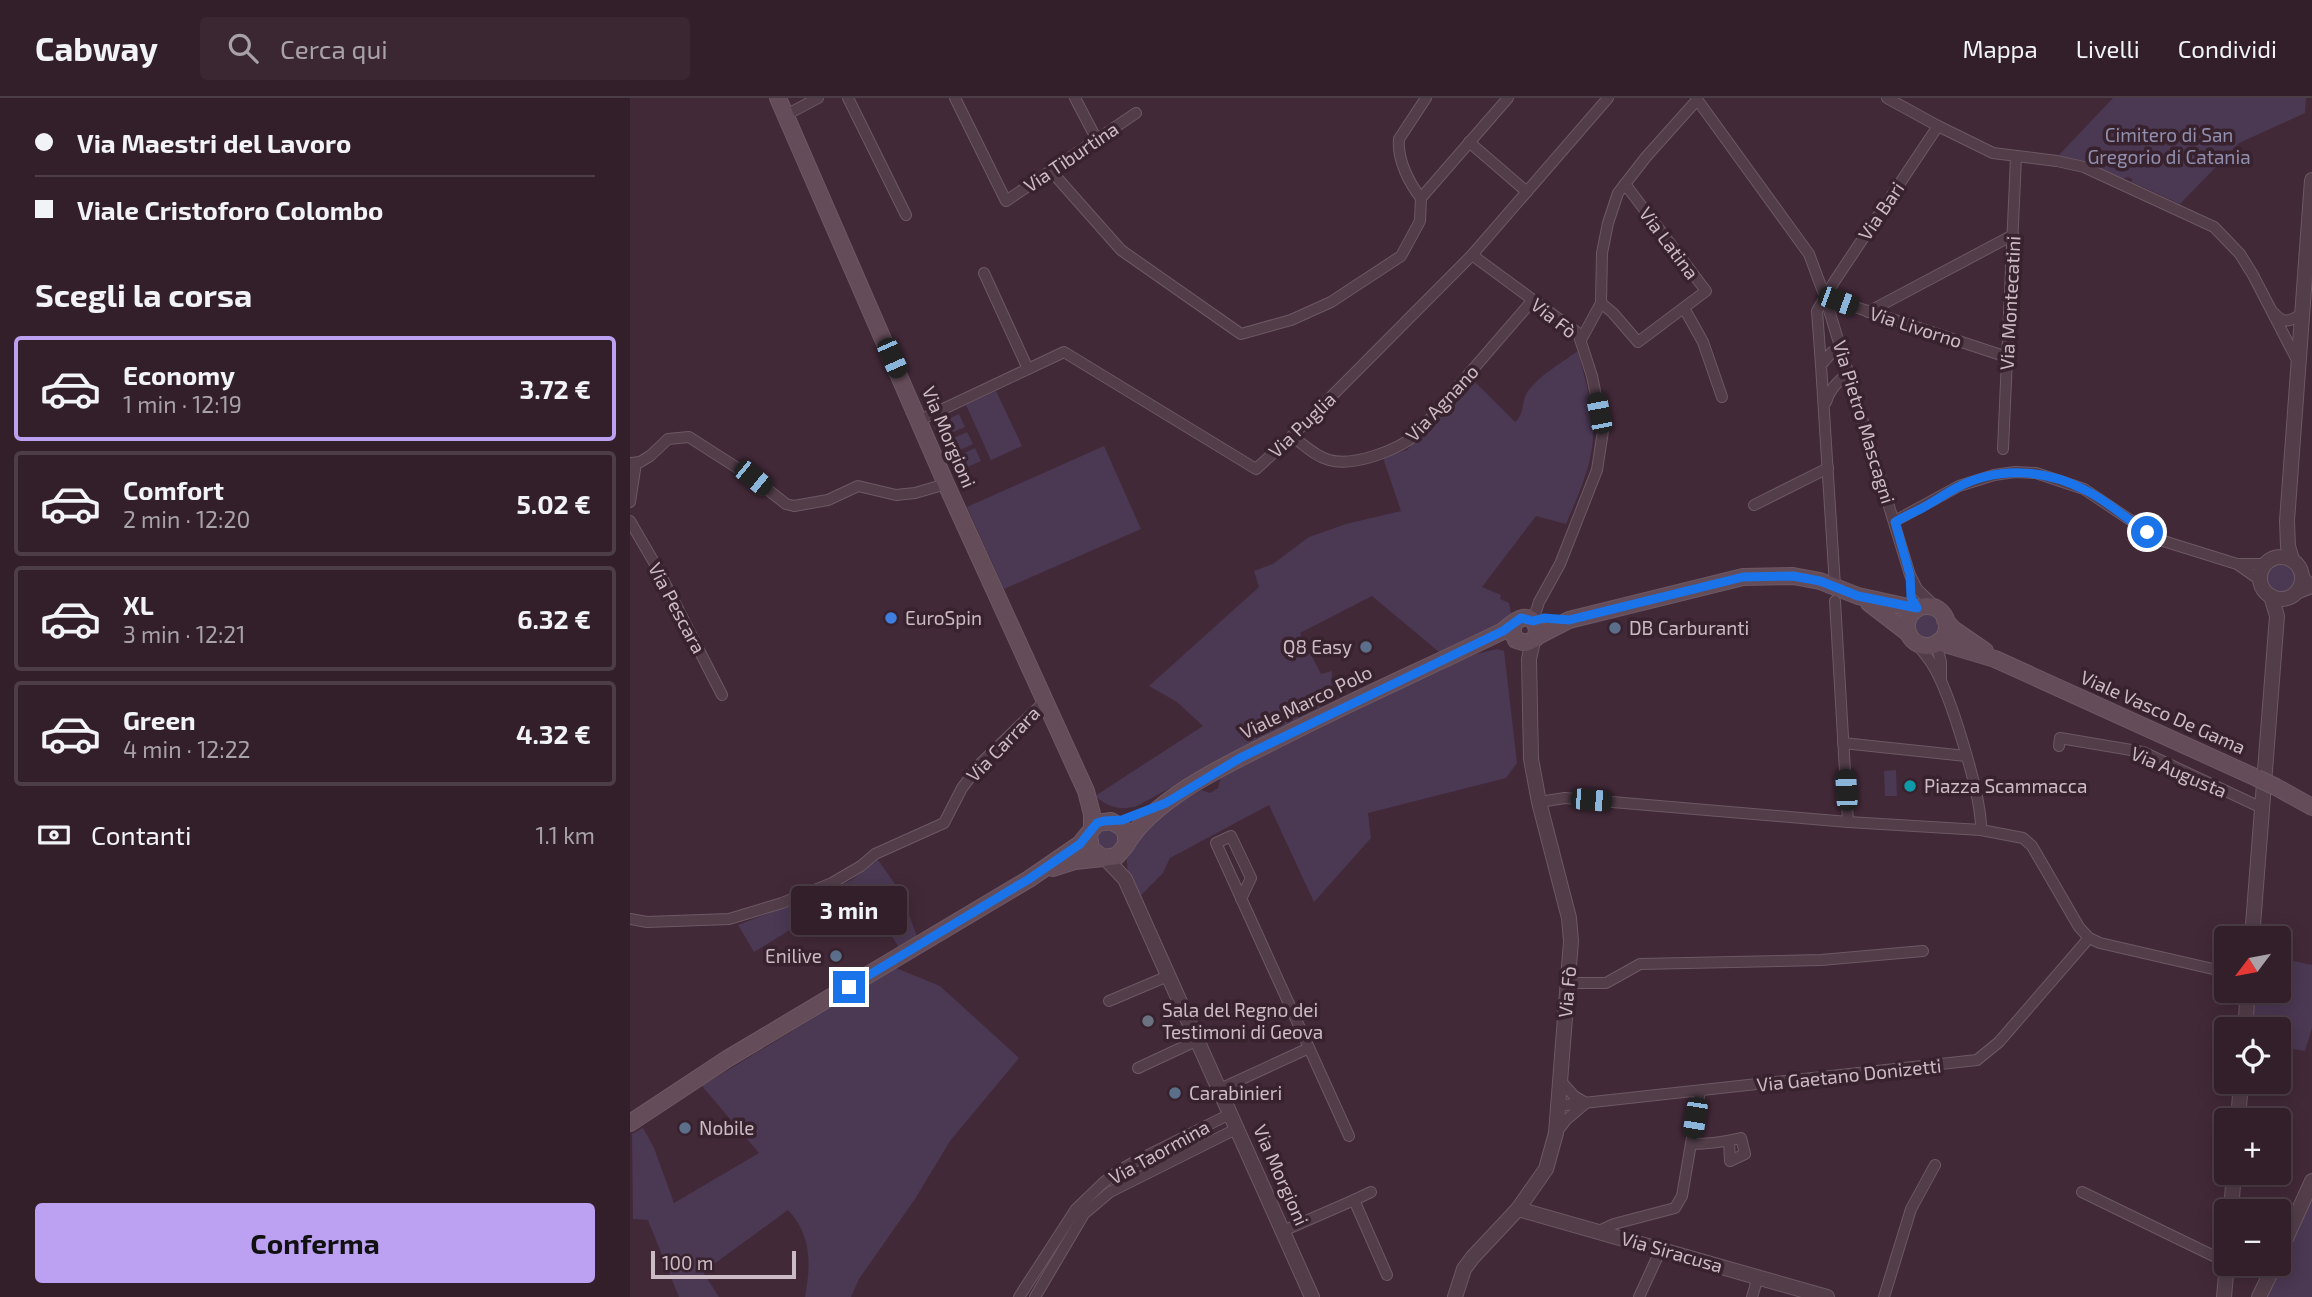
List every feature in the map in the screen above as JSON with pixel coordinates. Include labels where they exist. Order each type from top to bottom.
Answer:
[{"type":"main road","name":"Via Morgioni","points":[[778,98],[946,484],[1086,791]]},
{"type":"main road","points":[[1526,632],[1743,577],[1793,576],[1820,581],[1835,594],[1917,608],[1929,606],[1942,615],[1953,629],[1995,659]]},
{"type":"main road","points":[[1858,596],[1926,645],[1937,642],[1995,659]]},
{"type":"main road","points":[[1912,637],[1908,618],[1917,608]]},
{"type":"main road","points":[[1937,642],[1945,631],[1942,615]]},
{"type":"main road","name":"Viale Marco Polo","points":[[1166,803],[1240,758],[1469,648],[1526,632]]},
{"type":"main road","name":"Viale Vasco De Gama","points":[[1995,659],[2257,778],[2312,807]]},
{"type":"main road","points":[[1086,791],[1125,831],[1124,848]]},
{"type":"main road","points":[[1086,791],[1092,814],[1091,849],[1105,858]]},
{"type":"main road","points":[[630,1123],[727,1059],[1029,879],[1070,851],[1100,822],[1136,816],[1166,803]]},
{"type":"main road","points":[[1029,879],[1057,866],[1117,856],[1135,830],[1166,803]]},
{"type":"main road","points":[[630,1114],[727,1059]]},
{"type":"street","points":[[786,116],[818,98]]},
{"type":"street","points":[[848,98],[906,215]]},
{"type":"street","name":"Via Tiburtina","points":[[955,98],[1006,201],[1136,113]]},
{"type":"street","points":[[1075,98],[1097,140]]},
{"type":"street","points":[[1421,198],[1409,182],[1398,147],[1399,139],[1426,98]]},
{"type":"street","points":[[1051,171],[1121,250],[1241,334],[1291,320],[1331,302],[1401,256],[1420,221],[1421,198],[1508,98]]},
{"type":"street","name":"Via Puglia","points":[[920,421],[1064,352],[1256,469],[1472,255],[1608,98]]},
{"type":"street","points":[[1888,98],[1993,153],[2084,167],[2214,227],[2240,254],[2298,362]]},
{"type":"street","points":[[1582,338],[1601,303],[1602,253],[1618,193],[1697,99]]},
{"type":"street","name":"Via Pietro Mascagni","points":[[1697,99],[1809,254],[1895,522],[1910,575],[1911,597],[1917,608]]},
{"type":"street","name":"Via Bari","points":[[1825,297],[1938,126]]},
{"type":"street","points":[[1469,142],[1527,192]]},
{"type":"street","name":"Via Montecatini","points":[[2003,449],[2016,157]]},
{"type":"street","points":[[2292,560],[2288,546],[2287,521],[2312,180]]},
{"type":"street","name":"Via Latina","points":[[1601,303],[1638,342],[1706,291],[1625,184]]},
{"type":"street","points":[[1868,312],[2013,234]]},
{"type":"street","name":"Via Fò","points":[[1455,1297],[1464,1269],[1518,1209],[1546,1169],[1556,1133],[1556,1106],[1571,941],[1569,918],[1539,802],[1531,758],[1526,632],[1560,564],[1597,470],[1603,431],[1582,338],[1472,255]]},
{"type":"street","points":[[984,273],[1028,369]]},
{"type":"street","points":[[1825,297],[1817,311],[1825,405],[1847,822]]},
{"type":"street","name":"Via Livorno","points":[[1825,297],[2007,357]]},
{"type":"street","name":"Via Agnano","points":[[1292,436],[1320,456],[1332,461],[1354,460],[1395,449],[1406,443],[1417,434],[1532,301]]},
{"type":"street","points":[[1684,308],[1703,342],[1722,397]]},
{"type":"street","points":[[2270,309],[2280,320],[2286,321],[2303,313]]},
{"type":"street","points":[[1821,365],[1832,352],[1841,349]]},
{"type":"street","points":[[1825,405],[1834,385],[1849,372]]},
{"type":"street","points":[[630,502],[633,463],[650,456],[668,439],[689,438],[753,478],[786,504],[794,506],[828,500],[858,486],[896,495],[915,493],[946,484]]},
{"type":"street","points":[[1754,505],[1828,468]]},
{"type":"street","points":[[1895,522],[1959,486],[1994,475],[2036,473],[2084,489],[2160,540],[2237,564],[2255,573],[2272,596],[2277,616],[2253,926]]},
{"type":"street","points":[[2260,580],[2261,571],[2270,561],[2287,521]]},
{"type":"street","name":"Via Pescara","points":[[630,522],[655,564],[722,695]]},
{"type":"street","points":[[2237,564],[2270,561],[2281,557],[2297,564],[2309,582],[2291,596],[2277,616]]},
{"type":"street","points":[[1910,575],[1917,589],[1942,615]]},
{"type":"street","points":[[2272,596],[2291,596]]},
{"type":"street","points":[[1912,637],[1932,664],[1941,682],[1966,756],[1981,816],[1981,830]]},
{"type":"street","points":[[1937,642],[1941,682]]},
{"type":"street","points":[[1941,662],[1950,653],[1960,649]]},
{"type":"street","name":"Via Carrara","points":[[630,919],[647,922],[729,919],[782,903],[832,883],[875,854],[944,823],[962,788],[981,763],[1044,702]]},
{"type":"street","name":"Via Augusta","points":[[2060,746],[2060,738],[2143,752],[2262,808]]},
{"type":"street","points":[[1843,743],[1966,756]]},
{"type":"street","points":[[1539,802],[1565,798],[1847,822],[1981,830],[2023,838],[2032,846],[2078,927],[2089,938],[2214,969]]},
{"type":"street","points":[[1241,899],[1251,878],[1231,836],[1216,843],[1241,899],[1349,1136]]},
{"type":"street","points":[[1124,848],[1125,879]]},
{"type":"street","points":[[1105,858],[1125,879]]},
{"type":"street","name":"Via Morgioni","points":[[1125,879],[1312,1297]]},
{"type":"street","name":"Via Gaetano Donizetti","points":[[1556,1106],[1978,1060],[1999,1042],[2089,938]]},
{"type":"street","points":[[1569,983],[1606,983],[1640,964],[1821,960],[1923,950]]},
{"type":"street","points":[[1109,1001],[1168,976]]},
{"type":"street","points":[[1138,1068],[1198,1040]]},
{"type":"street","points":[[1220,1089],[1309,1048]]},
{"type":"street","points":[[1556,1133],[1566,1120],[1586,1103],[1574,1096],[1559,1080]]},
{"type":"street","points":[[1600,1231],[1614,1224],[1675,1208],[1682,1196],[1700,1091]]},
{"type":"street","name":"Via Taormina","points":[[1018,1297],[1076,1209],[1103,1183],[1126,1167],[1230,1114]]},
{"type":"street","points":[[1216,1121],[1222,1135]]},
{"type":"street","name":"Via Taormina","points":[[1035,1297],[1084,1214],[1110,1192],[1236,1129]]},
{"type":"street","points":[[1691,1144],[1729,1141]]},
{"type":"street","points":[[1884,1297],[1911,1209],[1935,1165]]},
{"type":"street","points":[[2291,1227],[2312,1181]]},
{"type":"street","points":[[1283,1231],[1371,1192]]},
{"type":"street","points":[[2082,1192],[2214,1257]]},
{"type":"street","points":[[1354,1200],[1387,1275]]},
{"type":"street","name":"Via Siracusa","points":[[1518,1209],[1827,1297]]},
{"type":"street","points":[[1639,1297],[1661,1249]]},
{"type":"street","points":[[2226,1276],[2226,1294]]},
{"type":"street","points":[[2261,1295],[2270,1276]]},
{"type":"street","points":[[1752,1297],[1758,1277]]},
{"type":"green space","name":"Cimitero di San Gregorio di Catania","points":[[2113,98],[2306,98],[2305,113],[2239,143],[2180,204],[2132,182],[2128,177],[2123,179],[2082,162],[2058,156]]},
{"type":"green space","points":[[1578,351],[1593,420],[1589,461],[1566,524],[1536,516],[1482,587],[1501,595],[1500,599],[1509,603],[1512,618],[1439,652],[1372,596],[1300,633],[1321,674],[1332,671],[1331,699],[1326,704],[1137,806],[1115,807],[1095,796],[1203,726],[1177,702],[1149,686],[1259,587],[1254,571],[1273,564],[1309,537],[1346,524],[1401,511],[1383,458],[1407,450],[1473,380],[1515,422],[1533,385]]},
{"type":"green space","points":[[996,391],[1022,446],[991,460],[966,405]]},
{"type":"green space","points":[[959,414],[965,427],[940,438],[934,426]]},
{"type":"green space","points":[[967,432],[973,444],[948,456],[942,443]]},
{"type":"green space","points":[[1104,446],[1141,529],[1004,589],[967,507]]},
{"type":"green space","points":[[975,448],[981,461],[956,472],[950,460]]},
{"type":"green space","points":[[2280,564],[2286,565],[2294,573],[2294,585],[2286,593],[2280,594],[2274,593],[2266,585],[2265,579],[2266,573],[2274,565]]},
{"type":"green space","points":[[1925,611],[1931,612],[1939,620],[1939,632],[1931,640],[1925,641],[1919,640],[1911,632],[1910,626],[1911,620],[1919,612]]},
{"type":"green space","points":[[1497,649],[1504,651],[1517,763],[1506,778],[1368,813],[1371,838],[1314,902],[1269,805],[1170,858],[1163,873],[1138,898],[1128,874],[1126,852],[1148,822],[1201,790],[1210,793],[1218,788],[1221,777],[1453,663]]},
{"type":"green space","points":[[1896,770],[1897,796],[1885,796],[1884,771]]},
{"type":"green space","points":[[1115,827],[1121,844],[1105,854],[1092,835],[1094,831]]},
{"type":"green space","points":[[878,860],[900,891],[917,936],[899,947],[859,888],[754,952],[738,925],[852,880]]},
{"type":"green space","points":[[2291,961],[2312,965],[2312,1028],[2305,1051],[2291,1049],[2291,1017],[2252,1017],[2254,1003],[2291,1003]]},
{"type":"green space","points":[[896,968],[940,986],[1019,1058],[950,1141],[915,1199],[859,1279],[851,1297],[805,1297],[809,1262],[806,1240],[788,1210],[703,1272],[719,1297],[679,1297],[648,1220],[633,1219],[632,1134],[643,1128],[654,1148],[674,1203],[759,1153],[702,1086]]},
{"type":"green space","points":[[2312,1199],[2312,1297],[2266,1297],[2276,1276],[2291,1276],[2291,1244]]},
{"type":"place","name":"EuroSpin","points":[[891,618]]},
{"type":"place","name":"DB Carburanti","points":[[1615,628]]},
{"type":"place","name":"Q8 Easy","points":[[1366,647]]},
{"type":"place","name":"Piazza Scammacca","points":[[1910,786]]},
{"type":"place","name":"Enilive","points":[[836,956]]},
{"type":"place","name":"Sala del Regno dei Testimoni di Geova","points":[[1148,1021]]},
{"type":"place","name":"Carabinieri","points":[[1175,1093]]},
{"type":"place","name":"Nobile","points":[[685,1128]]},
{"type":"route","points":[[849,987],[1029,879],[1080,844],[1097,823],[1115,822],[1136,816],[1166,803],[1240,758],[1469,648],[1503,631],[1521,618],[1533,621],[1544,618],[1569,620],[1743,577],[1768,575],[1820,581],[1858,596],[1918,608],[1911,597],[1910,575],[1895,522],[1959,486],[1994,475],[2015,472],[2036,473],[2084,489],[2113,506],[2147,532]]}]
